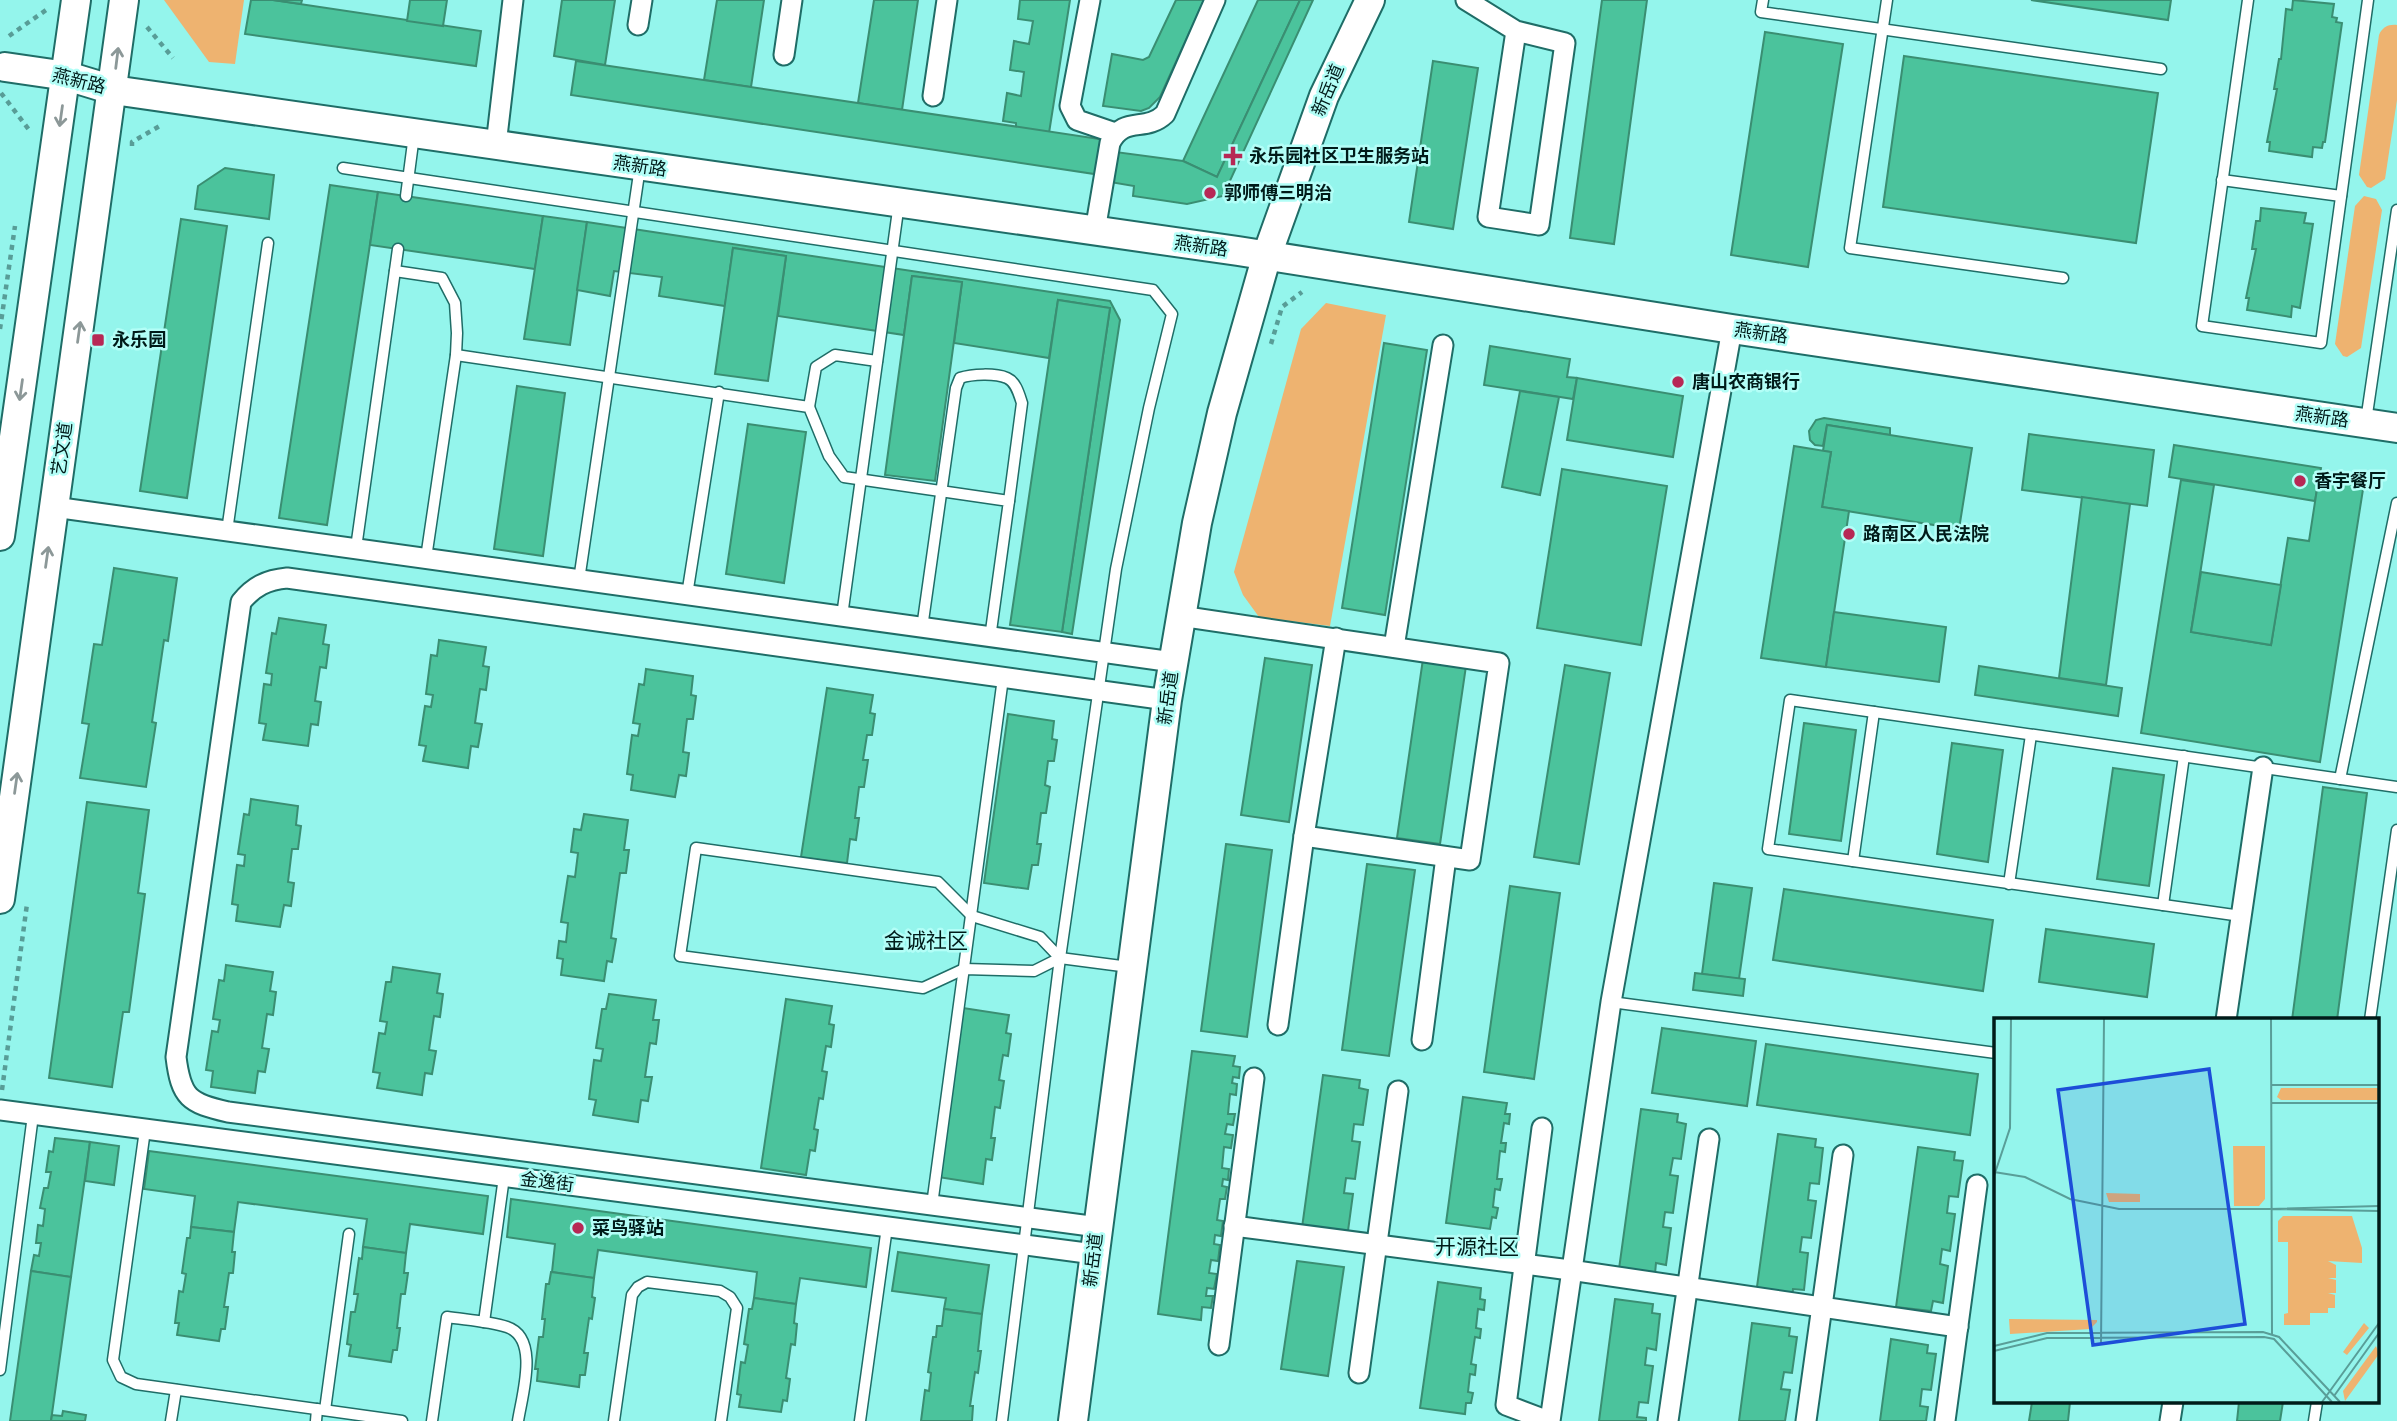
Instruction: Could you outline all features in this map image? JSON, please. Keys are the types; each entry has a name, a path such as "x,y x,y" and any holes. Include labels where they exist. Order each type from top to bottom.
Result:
{"street":[{"path":"0,536 76,0"},
{"path":"496,145 513,0"},
{"path":"638,25 642,0"},
{"path":"784,55 792,0"},
{"path":"933,96 947,0"},
{"path":"1090,0 1070,106 1077,120 1115,133"},
{"path":"1095,231 1110,143 1115,133 1124,126 1158,121 1165,114 1216,0"},
{"name":"新岳道","path":"1073,1421 1167,700 1197,523 1222,413 1267,256 1324,96 1370,0"},
{"path":"1466,0 1516,31 1565,43 1539,225 1488,217 1516,31"},
{"name":"艺文道","path":"0,899 113,90 133,10"},
{"name":"燕新路","path":"3,80 67,76 113,90 1267,256 1732,329 2397,428"},
{"path":"1542,1128 1506,1405 1549,1421 1611,1002 1732,329"},
{"path":"1394,647 1443,345"},
{"path":"54,507 1173,662"},
{"path":"1098,1227 228,1112 197,1104 179,1082 176,1058 241,602 251,590 270,580 287,578 1167,700"},
{"path":"1180,615 1499,663 1470,860 1304,836"},
{"path":"1278,1025 1304,836 1336,638"},
{"path":"2226,1018 2263,768"},
{"path":"1422,1040 1446,857"},
{"path":"1219,1346 1254,1078"},
{"path":"1359,1373 1398,1091"},
{"name":"金逸街","path":"0,1110 1094,1254"},
{"path":"1668,1421 1709,1139"},
{"path":"1806,1421 1843,1155"},
{"path":"1945,1421 1977,1185"},
{"path":"1234,1226 1570,1270 1958,1326"}],"lane":[{"path":"1763,0 1761,12 2161,69"},
{"path":"1887,0 1850,248 2063,278"},
{"path":"2248,0 2202,326 2321,343 2368,0"},
{"path":"406,196 414,133"},
{"path":"579,580 640,166"},
{"path":"343,168 1153,290 1172,314 1149,408 1119,556 1060,958 1002,1421"},
{"path":"2222,180 2341,196"},
{"path":"842,616 899,203"},
{"path":"2366,423 2397,210"},
{"path":"228,531 268,243"},
{"path":"356,548 398,249"},
{"path":"395,271 442,278 455,303 456,355 426,558"},
{"path":"456,355 809,407"},
{"path":"877,361 835,355 816,367 809,407 829,456 844,477 1009,501"},
{"path":"922,628 956,388 960,378 973,373 996,376 1007,378 1017,387 1022,403 990,638"},
{"path":"687,595 719,393"},
{"path":"2340,779 2397,503"},
{"path":"932,1205 1003,678"},
{"path":"2241,916 1768,849 1790,700 2397,787"},
{"path":"1853,862 1874,712"},
{"path":"2009,884 2031,735"},
{"path":"2163,905 2184,756"},
{"path":"2370,1018 2397,830"},
{"path":"1060,958 1040,937 972,916 938,882 696,848 680,956 923,988 964,969 1034,971 1060,958 1132,967"},
{"path":"1611,1002 1994,1053"},
{"path":"0,1370 33,1115"},
{"path":"145,1130 113,1360 121,1377 136,1384 402,1421"},
{"path":"484,1322 504,1177"},
{"path":"860,1421 887,1227"},
{"path":"316,1421 321,1410 349,1234"},
{"path":"614,1421 632,1295 638,1287 647,1282 719,1292 730,1297 737,1308 721,1421"},
{"path":"432,1421 447,1317 510,1328 523,1338 528,1352 518,1421"},
{"path":"171,1421 176,1390"}],"path":[{"path":"9,36 49,10 50,0"},
{"path":"133,10 173,58"},
{"path":"3,80 30,129 28,143"},
{"path":"0,329 16,224"},
{"path":"1282,307 1302,292"}],"shaded area":[{"path":"164,0 244,0 235,64 209,62"},
{"path":"2397,25 2397,100 2385,179 2371,188 2367,187 2359,175 2379,35 2386,27"},
{"path":"2364,196 2376,199 2382,210 2361,348 2347,357 2343,356 2335,344 2355,206"},
{"path":"1326,303 1386,315 1330,626 1259,617 1243,595 1234,572 1301,329"}],"building":[{"path":"251,0 273,0 481,31 476,66 245,34"},
{"path":"273,0 302,0 301,4"},
{"path":"410,0 447,0 443,26 407,21"},
{"path":"562,0 615,0 605,65 554,56"},
{"path":"717,0 764,0 751,87 704,80"},
{"path":"874,0 918,0 902,110 858,103"},
{"path":"1020,0 1070,0 1049,133 1016,128 1016,123 1003,121 1007,93 1021,96 1024,72 1010,70 1014,41 1029,44 1033,21 1018,19"},
{"path":"1176,0 1204,0 1160,97 1149,108 1141,111 1103,106 1112,54 1143,60 1149,57"},
{"path":"1258,0 1300,0 1217,177 1183,161"},
{"path":"1300,0 1313,0 1223,196 1187,204 1133,196 1134,186 1110,182 1116,152 1183,161 1217,177"},
{"path":"1602,0 1647,0 1614,244 1570,238"},
{"path":"2031,0 2171,0 2168,20"},
{"path":"2293,0 2334,4 2332,17 2337,18 2336,22 2342,23 2325,142 2322,148 2313,147 2312,157 2269,151 2270,142 2267,142 2277,89 2274,89 2281,59 2286,9 2292,10"},
{"path":"1765,32 1843,44 1808,267 1731,255"},
{"path":"1904,56 2158,93 2136,243 1883,207"},
{"path":"576,61 1106,140 1101,175 571,95"},
{"path":"1433,61 1478,68 1453,229 1409,222"},
{"path":"225,168 274,175 269,219 195,209 198,186"},
{"path":"330,185 378,192 327,525 279,518"},
{"path":"378,192 543,216 535,269 370,245"},
{"path":"2261,208 2306,213 2304,223 2313,224 2300,308 2292,306 2291,317 2247,310 2249,298 2246,298 2256,249 2252,249"},
{"path":"543,216 587,222 570,345 524,339"},
{"path":"181,219 227,226 187,498 140,491"},
{"path":"587,222 1110,301 1120,320 1072,634 1062,632 1110,308 1058,300 1049,358 954,343 962,282 912,276 904,335 778,316 786,256 733,248 725,306 659,296 662,277 614,271 610,296 577,290"},
{"path":"733,248 786,256 768,381 715,374"},
{"path":"912,276 962,282 935,481 885,475"},
{"path":"1058,300 1110,308 1062,632 1010,625"},
{"path":"1384,343 1427,350 1385,615 1342,608"},
{"path":"1490,346 1570,359 1567,377 1577,378 1573,399 1484,385"},
{"path":"1577,378 1683,396 1673,457 1567,440"},
{"path":"517,386 565,393 543,556 494,549"},
{"path":"1520,391 1559,397 1540,495 1502,487"},
{"path":"1824,418 1890,428 1890,435 1827,425 1823,446 1815,445 1810,440 1809,431 1816,420"},
{"path":"748,424 806,432 784,583 726,574"},
{"path":"1827,425 1972,448 1959,529 1822,507 1831,452 1823,451"},
{"path":"2029,434 2154,450 2147,506 2022,490"},
{"path":"2174,445 2321,468 2315,501 2169,477"},
{"path":"1794,446 1831,452 1822,507 1849,511 1826,667 1761,658"},
{"path":"1562,469 1667,486 1641,645 1537,628"},
{"path":"2319,476 2364,483 2320,762 2141,733 2181,480 2214,485 2191,632 2271,645 2288,538 2309,541"},
{"path":"2082,497 2130,504 2106,685 2059,678"},
{"path":"114,568 177,578 168,641 164,640 152,722 156,723 146,787 80,778 89,724 82,723 94,644 102,645"},
{"path":"2201,572 2281,585 2271,645 2191,632"},
{"path":"1834,612 1946,627 1939,682 1826,667"},
{"path":"279,618 326,625 323,644 329,645 326,668 320,667 315,701 321,702 318,725 311,724 308,746 263,740 266,724 259,723 264,684 271,685 272,674 266,673 272,633 276,634"},
{"path":"439,640 486,647 483,666 489,667 486,690 480,689 475,723 482,724 478,747 471,746 468,768 423,761 426,746 419,745 425,706 431,707 433,695 426,694 431,655 437,656"},
{"path":"1265,658 1312,665 1289,822 1241,815"},
{"path":"1423,659 1466,666 1440,844 1397,838"},
{"path":"1565,665 1610,673 1579,864 1534,857"},
{"path":"1979,666 2122,688 2118,716 1975,695"},
{"path":"646,669 693,676 691,695 696,696 693,719 687,719 683,752 689,753 686,776 679,775 675,797 631,790 633,775 627,774 632,735 638,736 640,724 633,723 639,684 644,685"},
{"path":"827,688 873,695 870,713 875,714 872,735 867,735 863,760 868,760 864,787 859,787 855,818 859,818 856,840 850,839 847,863 801,857"},
{"path":"1008,714 1054,721 1052,739 1057,740 1054,761 1048,761 1045,785 1050,787 1046,813 1041,813 1037,844 1041,844 1038,865 1032,865 1028,889 984,883"},
{"path":"1804,723 1856,730 1841,841 1789,834"},
{"path":"1952,743 2003,750 1988,862 1937,854"},
{"path":"2113,768 2164,775 2149,886 2097,879"},
{"path":"2323,787 2367,793 2337,1018 2292,1018"},
{"path":"251,799 298,806 296,825 301,826 298,849 292,849 288,882 294,883 291,906 284,905 280,927 236,921 238,905 232,904 237,865 244,866 245,855 238,854 244,814 249,815"},
{"path":"87,802 149,810 138,893 145,894 129,1012 123,1012 112,1087 49,1078"},
{"path":"584,814 628,820 624,850 629,850 626,873 620,873 611,938 616,939 612,962 607,961 604,981 561,975 563,959 557,958 559,941 566,942 568,923 561,922 568,876 575,877 578,853 571,852 574,829 581,830"},
{"path":"1226,844 1272,850 1247,1037 1201,1031"},
{"path":"1367,864 1415,870 1389,1056 1342,1050"},
{"path":"1714,883 1752,888 1739,979 1702,974"},
{"path":"1510,886 1560,893 1534,1079 1484,1072"},
{"path":"1784,889 1993,920 1983,991 1773,960"},
{"path":"2046,929 2154,944 2147,997 2039,982"},
{"path":"226,965 273,972 270,991 276,992 273,1015 267,1014 262,1048 269,1049 265,1072 258,1071 255,1093 211,1087 213,1071 206,1070 212,1031 218,1032 220,1020 213,1019 219,980 224,981"},
{"path":"393,967 440,974 437,993 443,994 440,1017 434,1016 429,1050 436,1051 432,1074 425,1073 422,1095 377,1088 380,1073 373,1072 379,1033 385,1034 387,1022 380,1021 386,982 391,982"},
{"path":"1695,973 1745,979 1743,996 1693,990"},
{"path":"609,994 656,1000 653,1020 659,1020 656,1044 650,1043 645,1077 652,1077 648,1101 641,1100 638,1122 593,1115 596,1100 589,1099 594,1060 601,1061 603,1049 596,1048 602,1009 606,1009"},
{"path":"786,999 832,1006 829,1024 834,1025 831,1047 826,1046 822,1071 827,1072 823,1099 819,1098 814,1129 818,1130 815,1151 810,1150 806,1175 761,1168"},
{"path":"963,1008 1009,1015 1006,1033 1011,1034 1008,1056 1003,1055 999,1080 1004,1081 1000,1108 995,1107 991,1138 995,1138 992,1160 986,1159 983,1184 938,1177"},
{"path":"1662,1028 1756,1041 1747,1106 1652,1093"},
{"path":"1766,1044 1978,1074 1970,1135 1757,1105"},
{"path":"1192,1051 1235,1056 1233,1066 1240,1067 1239,1078 1233,1077 1232,1083 1237,1084 1236,1095 1230,1094 1228,1114 1235,1114 1233,1125 1227,1124 1225,1134 1233,1135 1231,1148 1224,1147 1222,1168 1229,1169 1228,1180 1223,1179 1222,1186 1227,1187 1225,1199 1220,1199 1217,1220 1223,1221 1221,1236 1215,1235 1214,1244 1220,1245 1218,1261 1211,1260 1209,1273 1217,1274 1214,1289 1207,1288 1206,1296 1213,1296 1211,1308 1202,1307 1201,1320 1158,1314"},
{"path":"1323,1075 1360,1080 1359,1088 1368,1090 1363,1125 1354,1124 1352,1141 1360,1142 1355,1179 1346,1178 1344,1193 1353,1194 1348,1231 1338,1230 1337,1240 1301,1235"},
{"path":"1463,1097 1507,1103 1505,1114 1510,1114 1509,1124 1504,1123 1501,1143 1506,1143 1505,1152 1500,1151 1497,1179 1502,1179 1500,1190 1495,1189 1493,1207 1498,1208 1496,1218 1492,1217 1490,1229 1446,1223"},
{"path":"1641,1109 1678,1114 1677,1122 1686,1124 1681,1159 1673,1158 1670,1175 1678,1176 1673,1213 1665,1212 1663,1227 1671,1228 1666,1265 1656,1263 1655,1274 1619,1269"},
{"path":"1778,1134 1816,1139 1815,1147 1823,1148 1819,1184 1810,1183 1808,1200 1816,1201 1811,1238 1802,1237 1800,1252 1808,1253 1804,1290 1793,1289 1792,1299 1756,1294"},
{"path":"55,1138 90,1142 71,1277 31,1271 34,1255 39,1256 41,1243 36,1243 38,1225 43,1226 45,1209 40,1208 44,1188 48,1188 51,1172 46,1172 49,1151 53,1152"},
{"path":"90,1142 119,1146 114,1185 85,1181"},
{"path":"1918,1147 1955,1152 1954,1160 1963,1161 1958,1197 1949,1196 1947,1213 1955,1214 1950,1251 1942,1249 1940,1264 1948,1266 1943,1303 1933,1301 1931,1311 1896,1307"},
{"path":"149,1151 488,1196 483,1234 410,1224 406,1253 363,1247 367,1219 238,1202 234,1232 191,1227 195,1196 144,1189"},
{"path":"511,1199 871,1248 866,1287 800,1278 796,1304 754,1298 757,1272 598,1250 594,1278 552,1272 555,1244 507,1237"},
{"path":"191,1227 234,1232 233,1273 229,1273 224,1307 228,1307 225,1329 221,1329 219,1341 177,1335 179,1323 175,1323 179,1291 183,1292 186,1274 182,1273"},
{"path":"363,1247 406,1253 404,1273 408,1273 405,1294 401,1294 397,1350 393,1350 391,1362 349,1356 351,1345 347,1344 351,1312 355,1312 358,1294 354,1294"},
{"path":"898,1252 989,1265 982,1314 944,1309 946,1298 892,1291"},
{"path":"1297,1261 1344,1267 1328,1376 1281,1369"},
{"path":"31,1271 71,1277 51,1421 10,1421"},
{"path":"551,1272 594,1278 592,1297 595,1298 584,1353 588,1353 585,1375 580,1375 579,1387 537,1381 538,1369 535,1369 539,1337 543,1337 546,1284 549,1284"},
{"path":"1438,1282 1481,1288 1480,1299 1485,1300 1484,1310 1478,1309 1476,1328 1481,1329 1480,1338 1475,1337 1471,1364 1476,1365 1475,1375 1470,1374 1468,1392 1473,1393 1471,1403 1466,1403 1465,1414 1420,1408"},
{"path":"754,1298 796,1304 795,1345 791,1344 786,1378 790,1379 787,1401 783,1400 781,1412 739,1407 741,1395 737,1394 741,1362 745,1363 748,1345 744,1344 749,1309 752,1309"},
{"path":"1615,1299 1653,1304 1652,1313 1660,1314 1656,1350 1647,1348 1645,1365 1653,1366 1648,1403 1639,1402 1637,1417 1646,1418 1646,1421 1599,1421"},
{"path":"944,1309 982,1314 978,1351 981,1351 970,1406 973,1406 972,1421 921,1421 925,1390 929,1391 931,1373 928,1372 933,1337 936,1337 937,1326 942,1326"},
{"path":"1752,1323 1790,1328 1789,1336 1797,1337 1792,1373 1784,1372 1781,1389 1790,1390 1785,1421 1739,1421"},
{"path":"1891,1339 1928,1345 1927,1353 1936,1354 1931,1390 1922,1389 1920,1406 1928,1407 1926,1421 1880,1421"},
{"path":"2032,1404 2070,1404 2068,1421 2029,1421"},
{"path":"2239,1404 2283,1404 2280,1421 2237,1421"},
{"path":"63,1411 86,1415 85,1421 51,1421 52,1415 62,1416"}],"place":[{"name":"永乐园社区卫生服务站","path":"1233,156"},
{"name":"郭师傅三明治","path":"1210,193"},
{"name":"永乐园","path":"98,340"},
{"name":"唐山农商银行","path":"1678,382"},
{"name":"香宇餐厅","path":"2300,481"},
{"name":"路南区人民法院","path":"1849,534"},
{"name":"菜鸟驿站","path":"578,1228"}],"district":[{"name":"金诚社区","path":"926,941"},
{"name":"开源社区","path":"1477,1247"}]}
